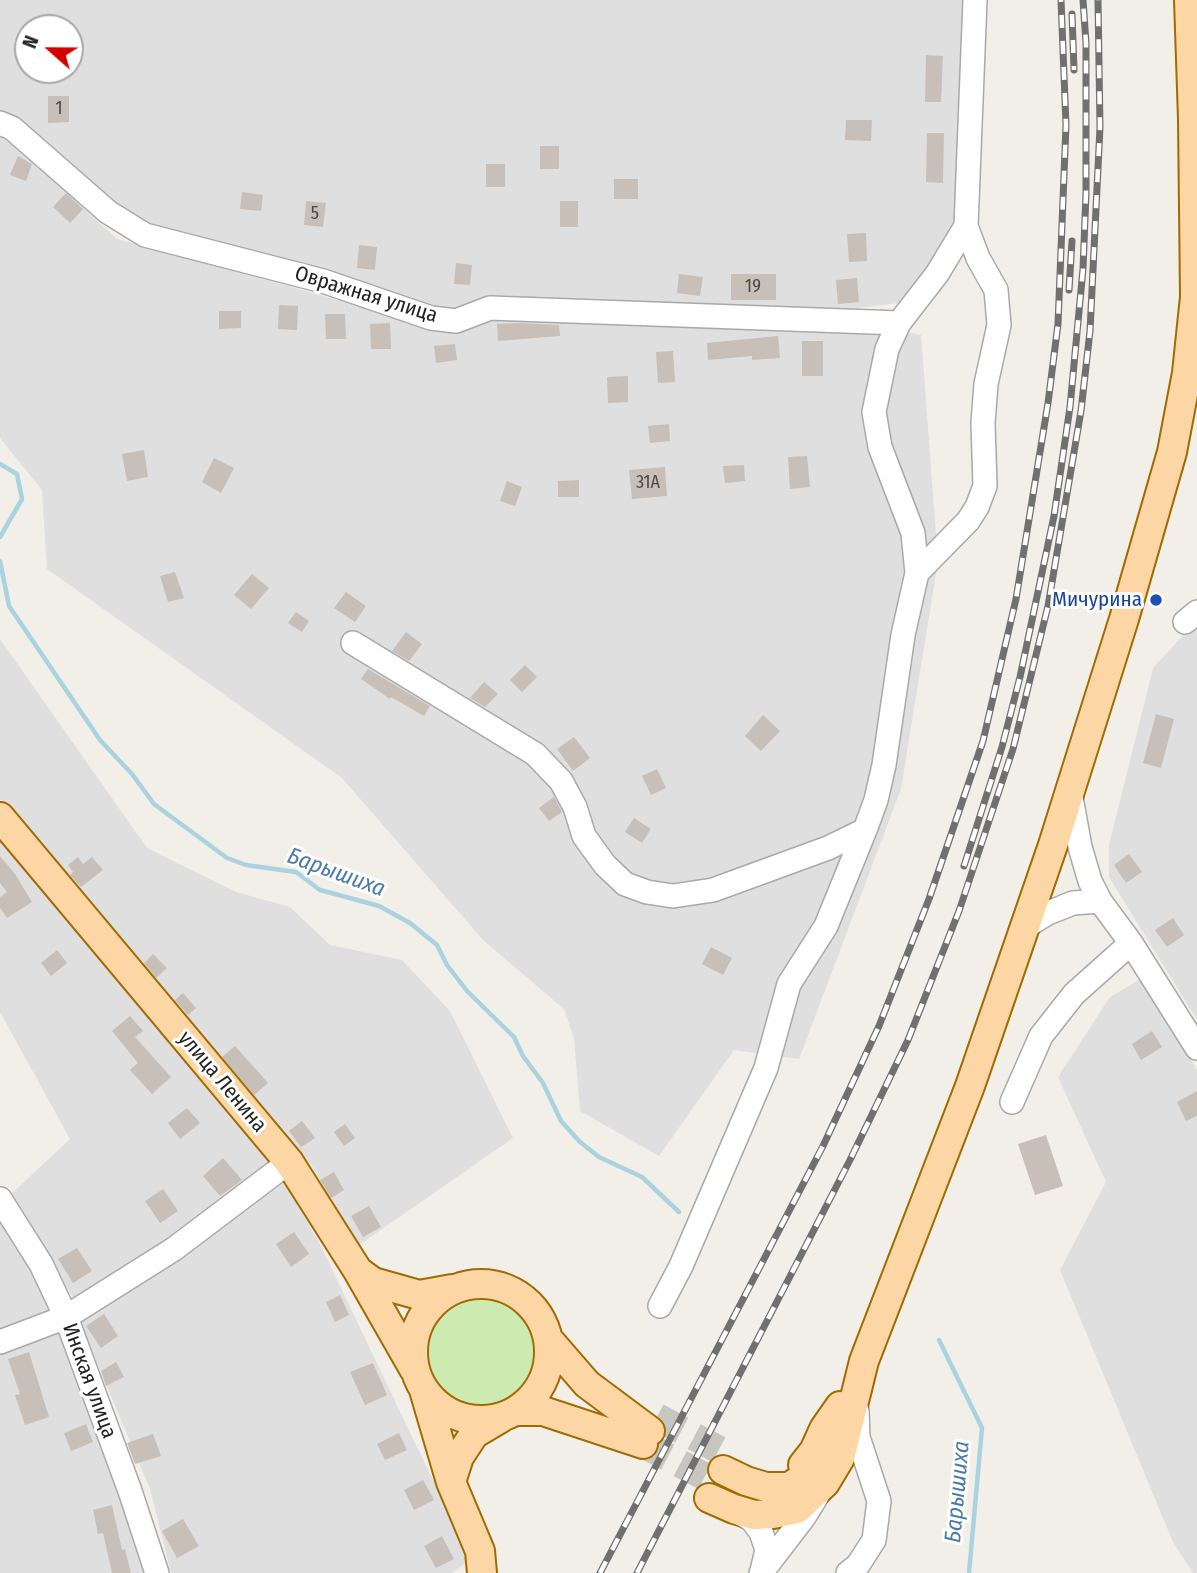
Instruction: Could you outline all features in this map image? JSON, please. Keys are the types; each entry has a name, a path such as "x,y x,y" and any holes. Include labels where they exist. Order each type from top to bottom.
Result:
{"main road":[{"path":"723,1483 737,1495 758,1501 788,1497 811,1483 832,1454 852,1392 970,1086 1070,792 1172,452 1187,373 1195,296 1194,119 1189,0"},
{"name":"улица Ленина","path":"0,817 289,1162 358,1271 419,1379 451,1482 480,1551 482,1573"},
{"path":"358,1271 373,1282 419,1295 475,1283 499,1285 519,1294 535,1309 545,1327 548,1339 547,1370 538,1390 511,1413 474,1434 459,1457 451,1482"},
{"path":"452,1289 433,1303 419,1322 412,1345 419,1379 441,1408 462,1418 484,1420 511,1413 543,1411 647,1438 587,1384 548,1339"},
{"path":"723,1483 754,1514 773,1514 797,1509 825,1483 840,1458 852,1392"}],"street":[{"path":"917,573 968,521 985,486 983,422 986,384 999,325 996,289 978,258 966,226 975,0"},
{"name":"Овражная улица","path":"0,123 12,128 108,212 145,235 323,281 431,318 456,321 491,308 899,323"},
{"path":"660,1306 681,1266 766,1068 789,984 827,926 876,800 884,765 903,635 917,573 913,533 880,447 874,412 887,349 899,323 937,274 966,226"},
{"path":"353,643 535,754 561,781 575,807 584,836 605,865 625,884 647,892 673,896 713,890 828,848 865,830"},
{"path":"1070,792 1080,847 1090,881 1100,901 1131,943 1197,1048"},
{"path":"1025,927 1048,913 1073,903 1100,901"},
{"path":"1012,1102 1041,1036 1073,995 1131,943"},
{"path":"0,1342 66,1317 174,1249 289,1162"},
{"name":"Инская улица","path":"0,1199 41,1264 66,1317 130,1491 156,1573"},
{"path":"848,1573 858,1565 874,1540 879,1502 858,1437 852,1392"},
{"path":"723,1483 761,1532 767,1550 761,1572"},
{"path":"761,1572 804,1517 825,1483"}],"shaded area":[{"path":"0,0 969,0 958,226 900,303 815,313 442,317 130,221 0,117"},
{"path":"0,134 117,239 447,330 488,317 866,325 921,335 938,561 901,789 799,1059 734,1050 659,1156 580,1111 574,1038 564,1009 484,941 342,778 47,569 42,490 0,438"},
{"path":"1197,623 1197,1020 1109,877 1109,845 1153,668"},
{"path":"0,639 147,848 236,892 290,907 330,945 402,960 450,1011 513,1138 359,1245 312,1166 0,799"},
{"path":"0,836 272,1165 167,1239 74,1299 8,1197 70,1139 0,1012"},
{"path":"1144,977 1197,1070 1197,1573 1193,1573 1173,1542 1060,1270 1106,1182 1058,1077 1110,997"},
{"path":"283,1180 321,1246 472,1558 452,1573 171,1573 150,1489 79,1320"},
{"path":"0,1214 34,1267 64,1329 146,1573 0,1573"}],"green space":[{"path":"481,1300 501,1303 518,1315 530,1332 533,1352 530,1372 518,1389 501,1401 481,1404 461,1401 444,1389 432,1372 429,1352 432,1332 444,1315 461,1303"}],"building":[{"path":"926,55 943,56 941,102 925,102"},
{"path":"48,96 69,96 69,122 48,123"},
{"path":"846,120 872,120 871,141 845,140"},
{"path":"927,133 944,133 943,183 926,182"},
{"path":"540,146 559,146 559,169 540,169"},
{"path":"18,156 32,164 26,181 10,175"},
{"path":"486,164 505,164 505,187 486,187"},
{"path":"614,179 638,179 638,199 614,199"},
{"path":"242,192 263,195 261,211 240,209"},
{"path":"66,193 83,209 70,223 53,207"},
{"path":"306,201 326,203 323,227 304,225"},
{"path":"560,201 578,201 578,227 560,227"},
{"path":"866,233 867,261 849,262 847,234"},
{"path":"359,245 377,247 375,270 357,268"},
{"path":"456,263 472,265 470,285 454,284"},
{"path":"679,274 703,277 700,296 677,293"},
{"path":"731,274 776,274 776,300 731,300"},
{"path":"857,278 859,302 838,304 836,280"},
{"path":"279,305 298,306 297,330 278,329"},
{"path":"219,311 241,311 241,328 219,329"},
{"path":"325,314 345,314 346,339 326,339"},
{"path":"390,323 391,349 371,349 370,324"},
{"path":"497,324 559,325 560,336 498,341"},
{"path":"778,336 780,358 752,360 752,356 708,360 707,343"},
{"path":"802,341 823,341 823,376 802,376"},
{"path":"455,344 457,360 436,363 434,346"},
{"path":"673,351 675,382 658,383 656,352"},
{"path":"628,376 628,402 608,403 607,377"},
{"path":"669,424 670,441 650,443 648,426"},
{"path":"144,450 148,477 127,481 122,454"},
{"path":"807,456 810,487 790,489 788,457"},
{"path":"214,458 234,468 221,493 202,482"},
{"path":"744,465 745,481 725,483 723,466"},
{"path":"665,467 667,496 632,499 629,470"},
{"path":"579,480 579,497 558,497 558,481"},
{"path":"507,481 522,487 515,506 500,501"},
{"path":"175,572 184,598 168,602 160,576"},
{"path":"252,574 269,588 251,609 234,595"},
{"path":"346,592 366,606 355,622 334,608"},
{"path":"296,612 309,621 302,632 288,623"},
{"path":"406,632 422,644 409,661 392,651"},
{"path":"525,665 537,677 522,692 510,680"},
{"path":"368,669 430,706 424,716 391,697 390,699 361,679"},
{"path":"484,682 498,694 485,707 470,698"},
{"path":"1156,714 1174,719 1161,768 1143,763"},
{"path":"763,715 780,731 761,751 745,736"},
{"path":"574,737 590,758 573,771 557,749"},
{"path":"657,769 666,788 651,795 642,776"},
{"path":"554,797 562,812 549,821 539,808"},
{"path":"634,818 651,829 642,843 625,832"},
{"path":"1129,854 1142,872 1126,883 1114,865"},
{"path":"0,856 32,902 7,918 0,908 0,897 7,892 0,883"},
{"path":"78,857 83,864 92,857 103,870 81,887 70,875 73,872 68,865"},
{"path":"1173,918 1184,935 1167,947 1155,930"},
{"path":"711,947 732,958 723,975 702,964"},
{"path":"57,950 67,963 51,976 41,963"},
{"path":"153,954 167,968 156,978 144,963"},
{"path":"183,993 196,1008 188,1015 175,1000"},
{"path":"130,1016 143,1031 135,1037 171,1077 152,1094 130,1070 138,1063 112,1031"},
{"path":"1152,1031 1162,1047 1141,1060 1132,1044"},
{"path":"235,1046 268,1083 254,1095 222,1057"},
{"path":"1197,1091 1197,1116 1186,1121 1177,1102"},
{"path":"187,1108 200,1123 180,1139 168,1123"},
{"path":"302,1121 315,1138 301,1147 289,1131"},
{"path":"345,1124 355,1138 344,1146 334,1132"},
{"path":"1046,1135 1063,1186 1035,1195 1018,1144"},
{"path":"223,1158 242,1180 220,1196 203,1176"},
{"path":"334,1172 344,1190 331,1198 320,1180"},
{"path":"163,1189 178,1211 160,1223 145,1201"},
{"path":"369,1206 381,1227 363,1237 351,1216"},
{"path":"294,1232 309,1254 291,1267 276,1244"},
{"path":"77,1248 92,1271 73,1283 58,1259"},
{"path":"340,1295 349,1315 335,1322 326,1302"},
{"path":"104,1314 118,1336 101,1348 86,1326"},
{"path":"29,1352 49,1417 25,1425 15,1395 20,1394 8,1359"},
{"path":"116,1362 124,1377 106,1386 101,1371"},
{"path":"373,1363 387,1395 365,1405 350,1372"},
{"path":"86,1424 93,1442 71,1451 64,1433"},
{"path":"399,1433 407,1450 385,1460 377,1444"},
{"path":"153,1434 161,1456 135,1464 127,1443"},
{"path":"423,1480 434,1500 414,1510 404,1490"},
{"path":"112,1505 122,1550 125,1549 131,1573 112,1573 103,1533 98,1534 93,1510"},
{"path":"183,1519 199,1546 177,1558 162,1531"},
{"path":"442,1536 454,1559 436,1568 424,1546"}],"waterway":[{"name":"Барышиха","path":"0,464 17,474 22,499 0,537"},
{"name":"Барышиха","path":"0,561 9,606 100,740 132,774 154,804 227,858 246,865 296,872 320,890 379,906 410,923 437,945 447,965 467,991 514,1037 523,1056 543,1083 561,1121 580,1142 599,1157 642,1177 679,1212"},
{"name":"Барышиха","path":"939,1340 982,1428 969,1573"}],"tunnel":[{"path":"657,1417 731,1456"},
{"path":"643,1444 717,1483"}],"railway":[{"path":"600,1573 823,1146 879,1026 929,899 983,741 1016,599 1058,324 1066,125 1061,0"},
{"path":"964,866 1002,747 1020,677 1054,516 1070,407 1083,269 1086,193 1086,43 1083,0"},
{"path":"637,1573 850,1160 908,1040 959,911 1013,749 1048,606 1081,411 1090,331 1100,127 1098,0"},
{"path":"1072,14 1074,70"},
{"path":"1069,290 1072,241"}],"place":[{"name":"Мичурина","path":"1156,600"}]}
